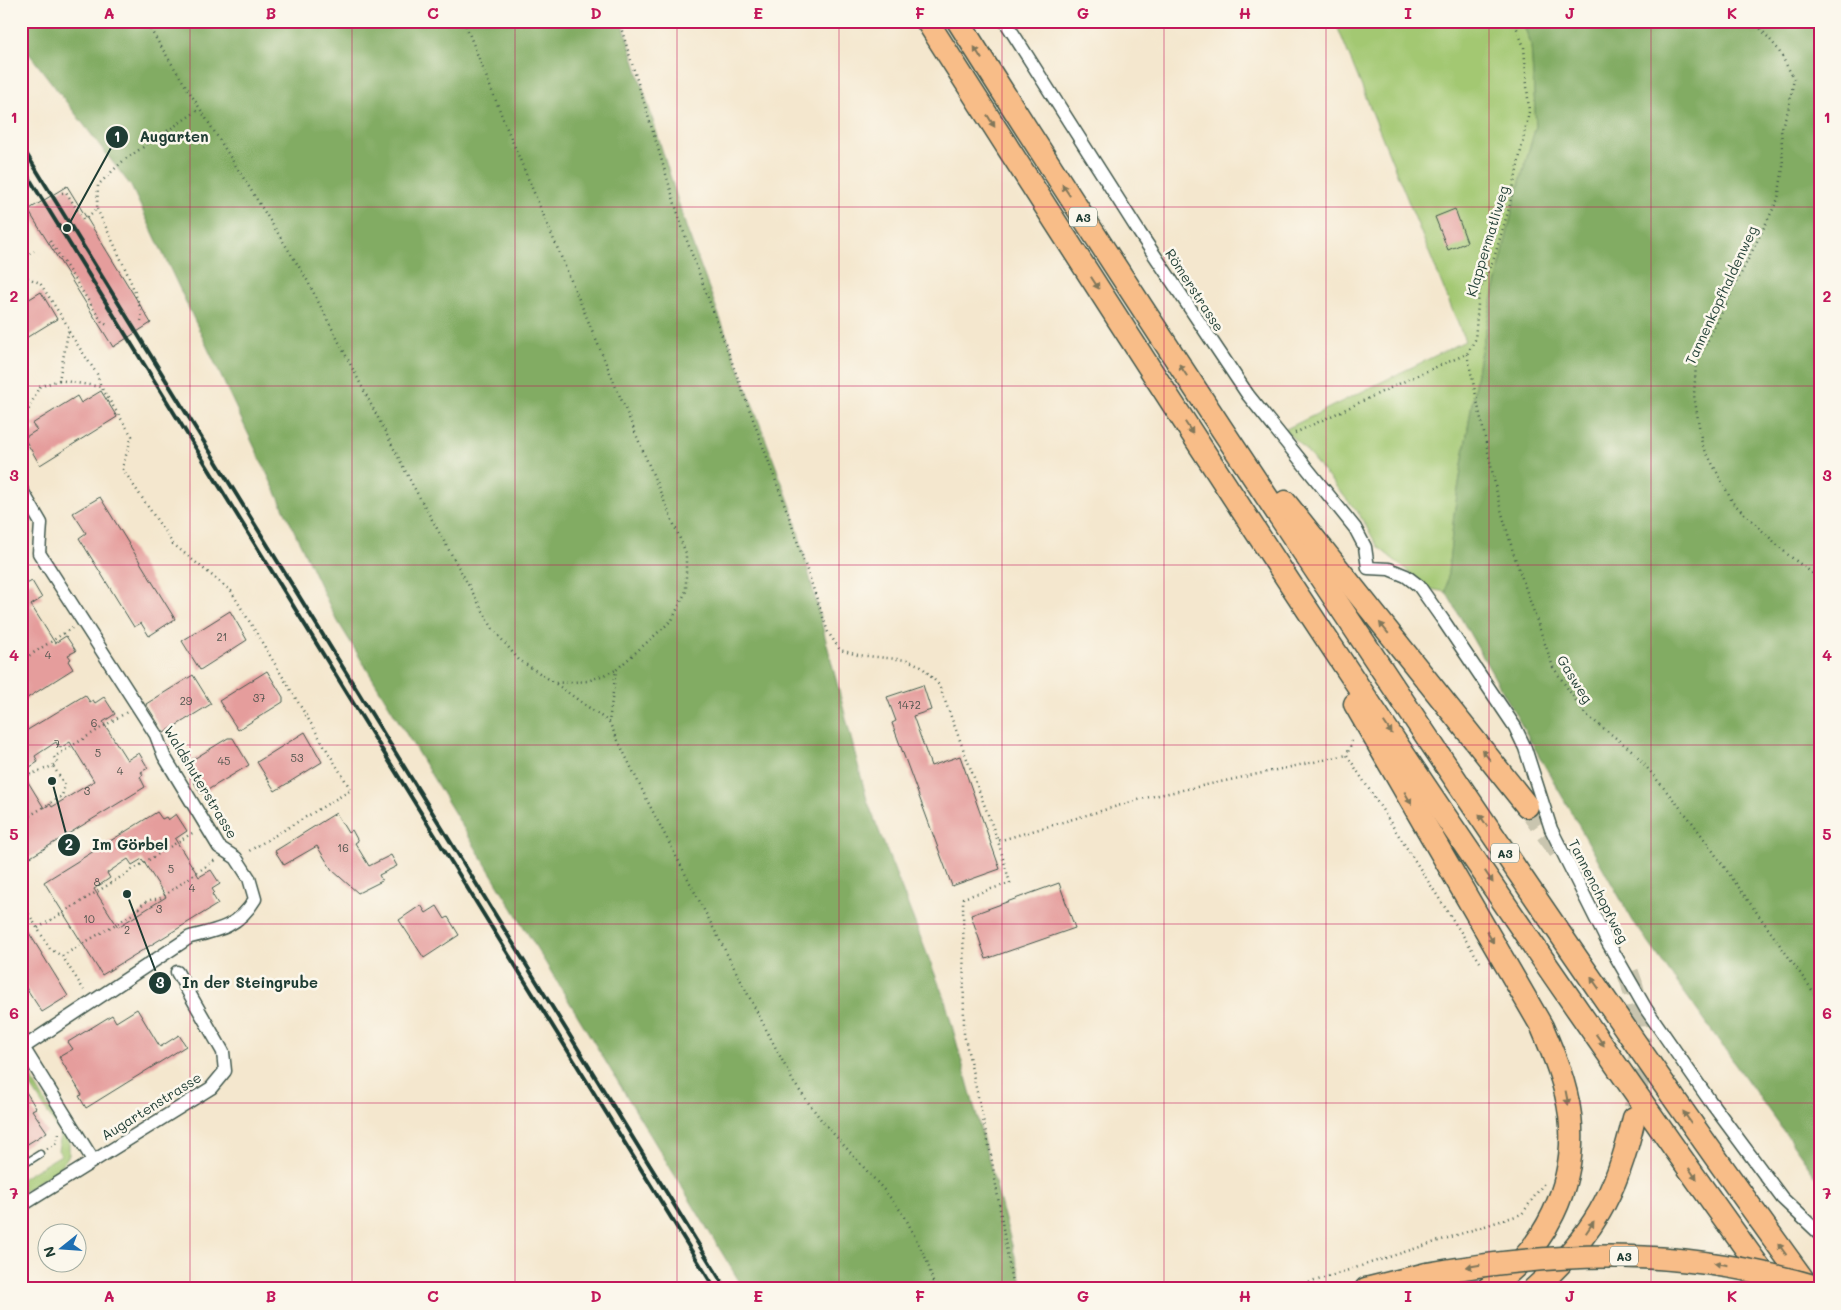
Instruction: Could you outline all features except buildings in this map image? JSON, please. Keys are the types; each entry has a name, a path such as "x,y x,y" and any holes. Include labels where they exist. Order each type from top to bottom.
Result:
{"highway":[{"name":"A3","path":"927,21 1068,243 1264,542 1534,944 1776,1289"},
{"name":"A3","path":"958,21 1210,411 1547,914 1675,1100 1810,1289"},
{"name":"A3","path":"1210,411 1308,530 1527,806"},
{"name":"A3","path":"1264,542 1542,1027 1560,1073 1570,1114 1571,1134 1569,1165 1560,1199 1532,1248 1518,1264 1487,1289"},
{"path":"1534,1289 1576,1249 1600,1212 1617,1177 1634,1118"},
{"name":"A3","path":"1366,1289 1427,1274 1519,1260 1592,1255 1632,1256 1724,1264 1820,1288"}],"street":[{"name":"Römerstrasse","path":"1004,21 1217,350 1282,439 1354,528 1365,547 1368,568"},
{"name":"Waldshuterstrasse","path":"21,489 41,523 39,552 137,706 219,847 232,855 249,878 255,899 246,914 223,929 190,936 92,1002 22,1046"},
{"name":"Tannenchopfweg","path":"1368,568 1389,570 1406,576 1419,586 1443,620 1515,727 1525,748 1551,828 1607,941 1646,1009 1710,1102 1782,1198 1820,1234"},
{"name":"Augartenstrasse","path":"21,1206 211,1088 225,1072 223,1052 177,972"},
{"path":"22,1046 94,1160"}],"lane":[{"path":"21,1166 40,1154"}],"path":[{"path":"145,21 306,278 411,482 493,629 519,660 609,722 651,808 794,1082 822,1122 885,1190 904,1215 927,1261 935,1289"},
{"path":"464,21 508,131 686,553 686,591 672,620 616,670 588,681 555,683"},
{"path":"619,21 683,230 788,514 828,632 840,650 858,655 906,660 921,666 939,685 998,841 1010,884 963,898 964,1034 991,1155 1013,1289"},
{"name":"Klappermatliweg","path":"1466,354 1475,340 1479,292 1494,258 1509,208 1529,112 1524,47 1514,21"},
{"name":"Tannenkopfhaldenweg","path":"1754,21 1778,49 1794,79 1788,111 1781,128 1782,184 1778,199 1696,364 1694,395 1702,444 1733,503 1787,554 1820,578"},
{"path":"141,321 143,315 135,292 97,209 98,185 124,160 200,109"},
{"path":"62,193 66,192 83,220"},
{"path":"87,217 97,209"},
{"path":"50,240 102,322 109,326"},
{"path":"21,259 34,251"},
{"path":"21,270 28,278 40,283 69,328 59,380"},
{"path":"62,956 136,912 141,905 152,898 159,898 232,855 351,790 231,591 173,544 122,468 132,436 101,386 97,374 68,332"},
{"path":"1282,439 1422,372 1466,354"},
{"name":"Gasweg","path":"1466,354 1500,503 1514,555 1553,667 1585,714 1634,752 1692,822 1820,1001"},
{"path":"21,418 27,413 39,387 59,380 101,386"},
{"path":"21,661 83,621"},
{"path":"609,722 616,670"},
{"path":"21,779 35,771 46,770 53,766 57,763 54,757 137,706"},
{"path":"1347,755 1352,741"},
{"path":"998,841 1145,798 1347,755"},
{"path":"1347,755 1481,962"},
{"path":"21,821 62,796 64,784 53,766"},
{"path":"38,928 205,824"},
{"path":"21,902 50,949 62,956 92,1002"},
{"path":"40,1154 57,1143 59,1134 54,1126"},
{"path":"1290,1289 1522,1214 1546,1178"}],"green space":[{"path":"21,21 622,21 687,230 793,512 867,800 945,1000 1024,1289 744,1289 334,615 131,186 21,43"},
{"path":"1335,21 1522,21 1531,44 1536,126 1515,199 1479,360 1454,514 1446,592 1430,589 1378,547 1359,514 1302,446 1284,430 1465,341"},
{"path":"1522,21 1820,21 1820,1182 1633,921 1446,592 1454,514 1479,360 1515,199 1536,126 1531,44"},
{"path":"31,1078 69,1142 69,1155 60,1168 21,1193 21,1179 61,1155 58,1150 61,1134 27,1080"}],"tunnel":[{"path":"1527,806 1563,856"},
{"path":"1628,973 1637,1006 1640,1040 1635,1107"}],"railway":[{"path":"21,145 726,1289"},
{"path":"21,165 715,1289"}],"place":[{"name":"Augarten","path":"67,228"},
{"name":"Im Görbel","path":"52,781"},
{"name":"In der Steingrube","path":"127,894"}]}
